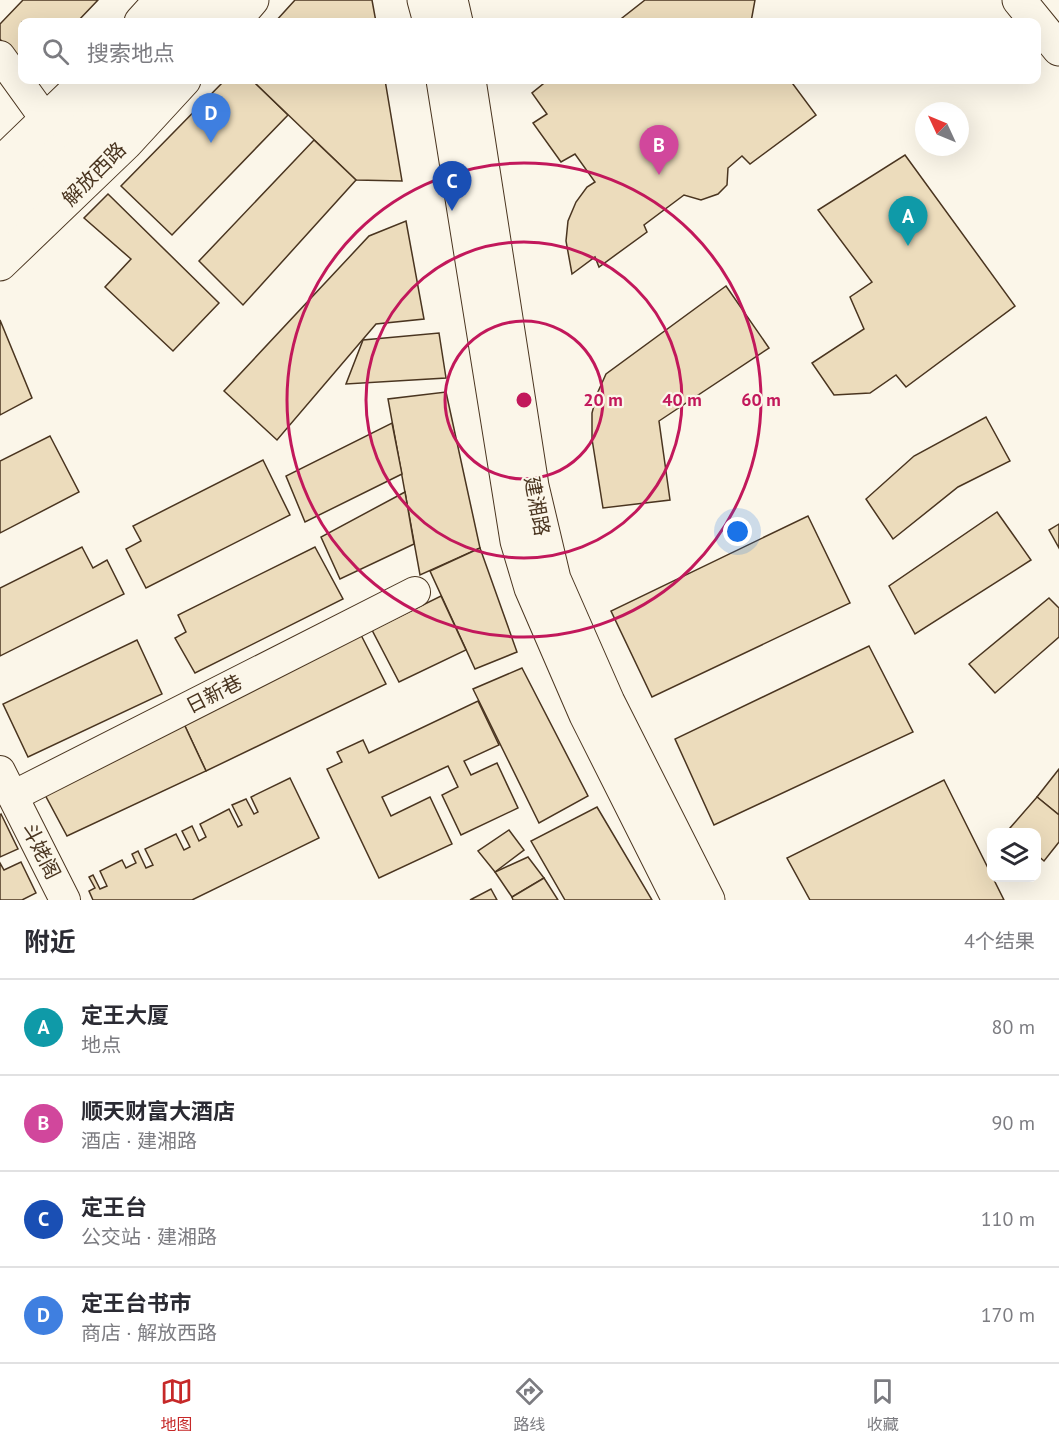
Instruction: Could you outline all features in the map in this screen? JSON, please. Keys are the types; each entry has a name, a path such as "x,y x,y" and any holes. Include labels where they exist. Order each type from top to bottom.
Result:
{"main road":[{"path":"145,18 161,0"},
{"path":"236,18 252,0"},
{"path":"424,0 429,18"},
{"path":"451,0 455,18"},
{"path":"1019,0 1033,18"},
{"path":"1041,28 1059,50"},
{"path":"0,164 83,84"},
{"name":"解放西路","path":"0,264 126,143 179,84"},
{"name":"建湘路","path":"444,84 517,541 531,588 586,715 679,900"},
{"name":"建湘路","path":"470,84 532,486 554,579 608,702 708,900"}],"street":[{"path":"175,18 191,0"},
{"path":"205,18 221,0"},
{"path":"0,56 18,81"},
{"path":"20,84 46,120"},
{"path":"0,197 115,84"},
{"name":"解放西路","path":"0,229 107,127 147,84"},
{"name":"日新巷","path":"7,783 415,592"},
{"name":"斗姥阁","path":"7,783 65,900"}],"building":[{"path":"23,0 98,0 81,18 18,18 18,62 0,39 0,24"},
{"path":"295,0 372,0 375,18 279,18"},
{"path":"645,0 755,0 752,18 622,18"},
{"path":"221,84 256,84 288,115 172,235 121,186"},
{"path":"256,84 386,84 402,181 356,180"},
{"path":"543,84 793,84 816,115 750,164 742,156 728,168 727,185 718,194 701,200 684,195 644,225 647,232 599,267 595,257 572,274 566,241 568,221 576,202 587,187 595,182 575,154 561,162 533,123 547,114 532,93"},
{"path":"314,140 356,180 243,305 199,261"},
{"path":"905,155 1015,306 906,387 896,375 870,393 834,395 812,363 864,329 850,297 872,282 818,210"},
{"path":"108,194 219,303 173,351 105,287 131,259 84,218"},
{"path":"406,221 424,319 376,324 277,440 224,391 369,236"},
{"path":"726,286 769,348 659,421 670,500 603,508 592,439 592,413 606,374"},
{"path":"0,320 32,398 0,415"},
{"path":"439,333 446,378 346,384 363,340"},
{"path":"446,392 480,548 420,575 388,399"},
{"path":"986,417 1010,461 958,487 893,539 866,499 914,456"},
{"path":"392,423 402,474 305,522 286,476"},
{"path":"50,436 79,492 0,533 0,461"},
{"path":"263,460 290,515 146,588 126,549 141,541 133,526"},
{"path":"405,492 414,544 340,579 321,537"},
{"path":"997,512 1031,560 915,634 889,586"},
{"path":"808,516 850,603 652,697 611,611"},
{"path":"1059,524 1059,548 1049,530"},
{"path":"82,547 93,568 107,560 124,594 0,656 0,588"},
{"path":"315,547 343,599 195,673 175,638 186,632 178,615"},
{"path":"480,548 517,652 475,669 430,571"},
{"path":"441,596 466,650 399,682 372,630"},
{"path":"1049,598 1059,608 1059,637 995,693 969,664"},
{"path":"361,635 386,684 206,771 184,724"},
{"path":"137,640 162,694 28,757 3,704"},
{"path":"869,646 913,732 714,825 675,739"},
{"path":"522,668 588,796 539,823 473,689"},
{"path":"478,701 499,745 464,761 471,775 497,763 518,808 461,835 442,795 458,787 448,766 382,797 391,816 430,797 452,844 379,878 327,769 342,762 337,752 363,740 369,753"},
{"path":"184,724 206,771 67,836 43,791"},
{"path":"1059,769 1059,815 1037,797"},
{"path":"290,778 319,838 192,900 93,900 89,891 95,888 89,877 93,875 100,889 107,886 100,871 122,860 126,868 136,863 132,854 138,851 146,868 153,865 145,849 176,834 184,850 190,847 182,831 192,826 199,841 206,837 200,824 229,809 238,827 242,825 232,805 246,799 254,814 258,812 251,797"},
{"path":"944,780 987,866 987,882 995,882 1004,900 810,900 787,858"},
{"path":"1037,797 1059,815 1059,842 1044,861 1041,858 1041,828 1010,828"},
{"path":"597,807 652,900 565,900 531,841"},
{"path":"0,815 18,849 0,857"},
{"path":"509,830 524,850 495,872 478,851"},
{"path":"528,857 544,878 512,897 495,872"},
{"path":"21,862 36,893 22,900 0,900 0,863 4,870"},
{"path":"544,878 558,900 513,900 512,897"},
{"path":"491,889 497,900 470,900"}],"place":[{"name":"定王台书市","path":"211,143"},
{"name":"顺天财富大酒店","path":"659,175"},
{"name":"定王台","path":"452,211"},
{"name":"定王大厦","path":"908,246"}]}
